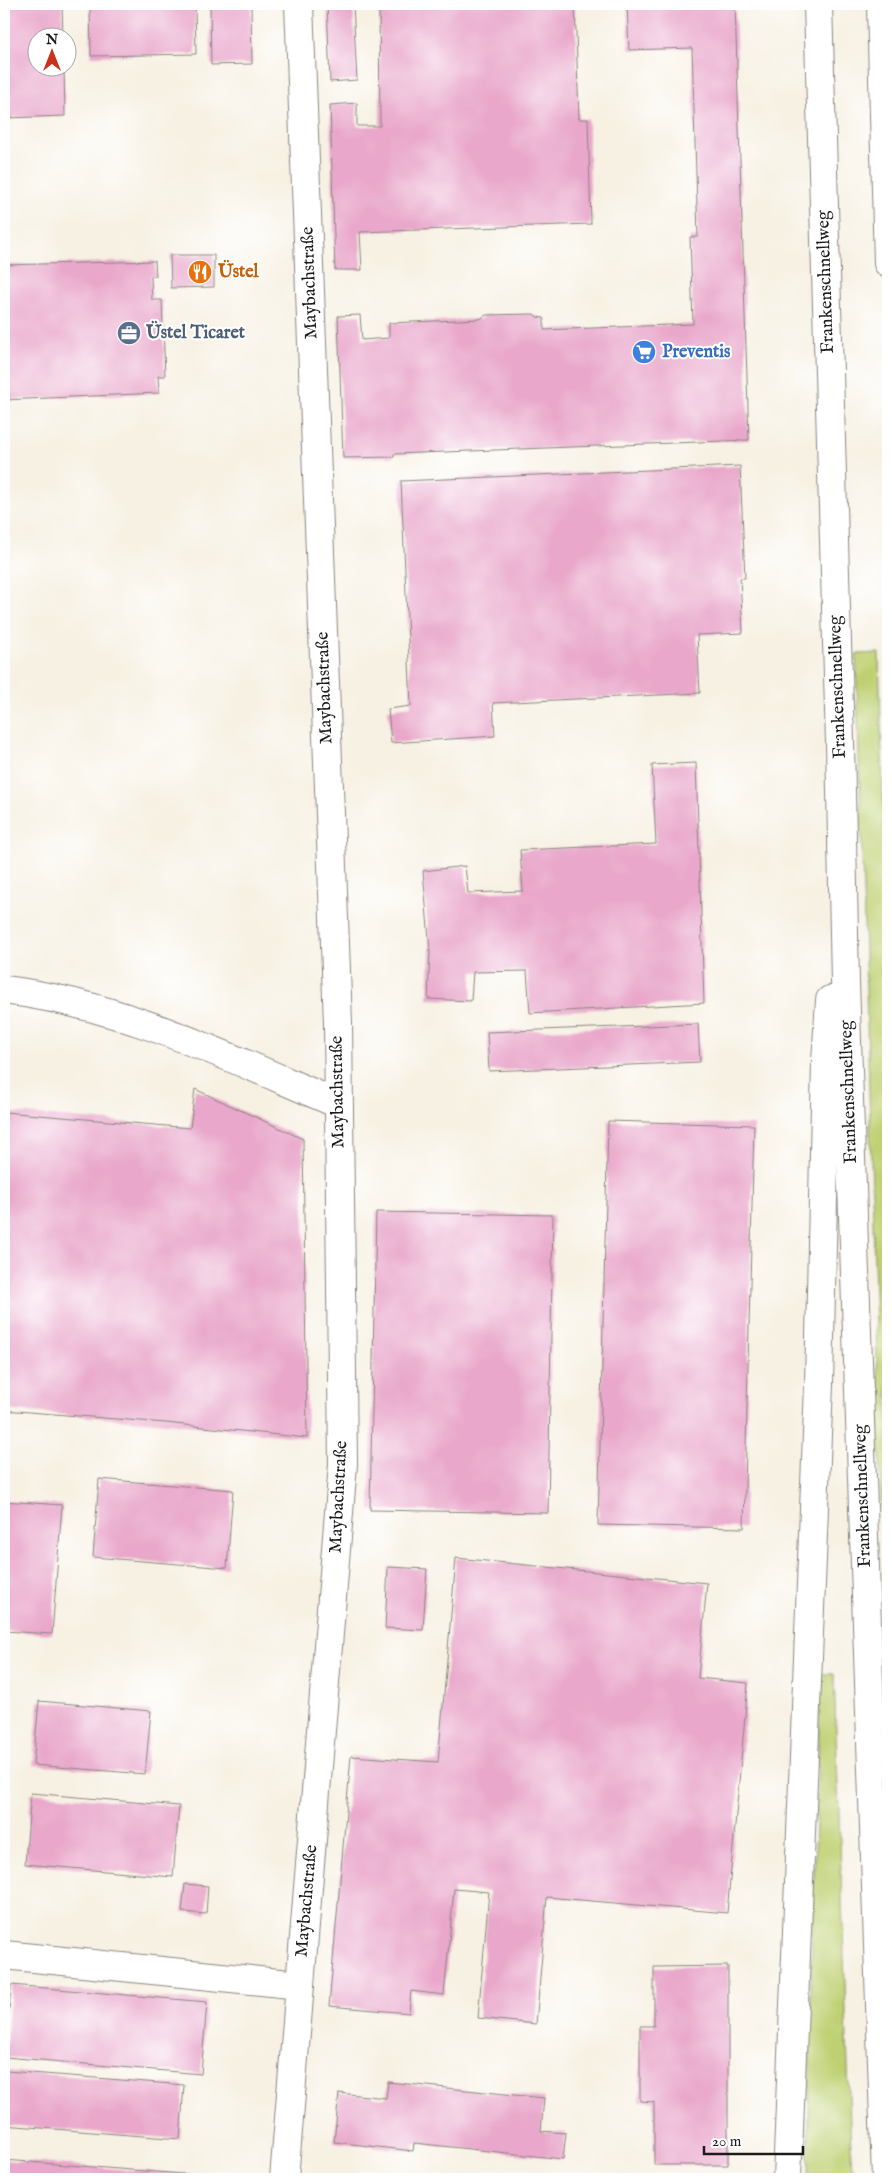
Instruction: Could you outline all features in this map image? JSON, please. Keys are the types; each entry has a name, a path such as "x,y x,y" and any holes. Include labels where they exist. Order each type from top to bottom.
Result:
{"main road":[{"name":"Maybachstraße","path":"284,2179 343,1464 338,1023 299,4"},
{"name":"Frankenschnellweg","path":"818,4 840,732 841,854 886,2179"},
{"path":"881,4 888,263"},
{"path":"787,2179 819,1384 826,1061 841,854"},
{"path":"4,990 78,1003 135,1021 228,1055 338,1104"},
{"path":"4,1955 300,1985"}],"green space":[{"path":"879,653 888,975 888,1730 856,654"},
{"path":"821,1674 834,1674 852,2179 808,2179 811,1972"}],"building":[{"path":"4,4 62,4 63,28 28,28 28,78 64,78 65,116 6,118"},
{"path":"90,4 195,4 196,54 91,56"},
{"path":"210,4 251,4 252,64 211,65"},
{"path":"327,4 353,4 357,80 330,82"},
{"path":"379,4 575,4 579,119 588,119 591,224 360,232 362,270 335,270 330,105 357,103 357,126 380,126"},
{"path":"627,4 735,4 749,440 394,454 394,457 343,458 338,316 360,315 362,340 389,338 389,323 480,319 486,315 534,314 537,317 544,318 544,330 693,324 690,237 698,237 692,48 629,50"},
{"path":"170,255 214,255 214,287 171,288"},
{"path":"155,261 156,276 151,276 152,300 162,300 165,376 158,376 159,393 4,400 4,381 6,381 4,265"},
{"path":"740,466 745,578 740,578 743,633 697,635 700,693 493,703 495,736 391,743 388,709 411,706 401,481"},
{"path":"696,763 704,1003 530,1013 527,971 473,972 471,1001 428,999 430,951 423,871 465,866 468,893 523,891 520,850 656,844 652,765"},
{"path":"698,1024 700,1062 489,1071 487,1032"},
{"path":"195,1089 303,1139 307,1438 166,1423 4,1410 4,1112 190,1128"},
{"path":"608,1121 754,1125 744,1528 598,1525"},
{"path":"376,1212 553,1215 548,1513 370,1510"},
{"path":"99,1479 233,1490 227,1568 93,1557"},
{"path":"4,1501 62,1505 52,1634 4,1631"},
{"path":"456,1558 707,1583 698,1678 748,1683 727,1913 547,1897 536,2024 478,2018 489,1892 454,1889 444,1995 411,1991 409,2013 329,2006 351,1756 438,1762"},
{"path":"388,1567 427,1569 423,1630 385,1628"},
{"path":"39,1701 151,1711 145,1774 33,1765"},
{"path":"31,1793 179,1806 173,1877 25,1864"},
{"path":"185,1884 208,1886 206,1914 182,1912"},
{"path":"728,1966 728,2165 654,2165 654,2102 640,2101 640,2026 654,2026 654,1967"},
{"path":"11,1985 207,2002 201,2074 5,2057"},
{"path":"6,2071 184,2085 180,2139 4,2125"},
{"path":"388,2082 544,2098 541,2131 566,2133 563,2159 414,2143 413,2151 334,2142 339,2093 386,2098"},
{"path":"4,2160 234,2178 234,2179 4,2179"}],"place":[{"name":"Üstel","path":"200,272"},
{"name":"Üstel Ticaret","path":"129,333"},
{"name":"Preventis","path":"644,352"}]}
